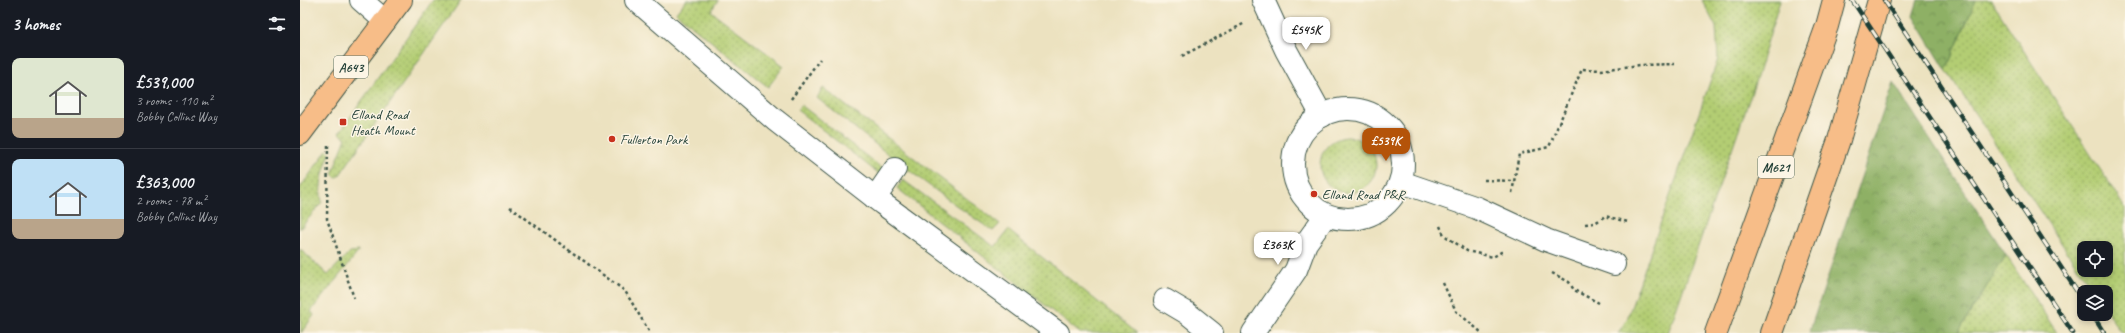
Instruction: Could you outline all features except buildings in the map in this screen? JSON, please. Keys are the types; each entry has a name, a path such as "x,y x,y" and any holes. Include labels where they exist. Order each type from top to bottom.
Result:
{"main road":[{"name":"A643","path":"300,134 401,0"},
{"name":"M621","path":"1716,333 1827,26 1834,0"},
{"path":"1772,333 1838,140 1879,0"}],"street":[{"path":"361,0 385,21"},
{"path":"650,4 775,120 875,198 1058,333"},
{"path":"1266,5 1286,50 1322,116"},
{"path":"1340,109 1358,110 1376,116 1391,128 1400,145 1404,164 1401,182 1392,199 1377,211 1361,218 1343,219 1326,215 1312,205 1304,196 1294,175 1293,158 1298,141 1308,127 1322,116 1340,109"},
{"path":"875,198 895,169"},
{"path":"1401,182 1478,208 1546,240 1614,264"},
{"path":"1253,333 1296,270 1306,243 1326,215"},
{"path":"1165,300 1187,313 1212,333"}],"path":[{"path":"1182,56 1266,5"},
{"path":"775,120 820,59"},
{"path":"1512,201 1519,154 1550,147 1582,69 1601,70 1640,65 1675,64"},
{"path":"318,111 328,119 327,219 354,298"},
{"path":"510,207 625,291 650,333"},
{"path":"1583,224 1595,223 1605,216 1628,222"},
{"path":"1443,283 1456,311 1482,333"}],"green space":[{"path":"433,0 461,0 339,176 336,178 332,174 346,138 339,133"},
{"path":"686,0 718,0 711,11 784,66 768,87 676,13"},
{"path":"1702,0 1780,0 1757,77 1668,333 1618,333 1627,319 1718,59 1716,27"},
{"path":"1918,0 1976,0 1946,70 1913,16"},
{"path":"1976,0 1991,0 2125,208 2125,333 2121,333 2113,321 2113,285 2089,285 2084,277 2113,277 2113,241 2077,241 2077,266 1946,70"},
{"path":"1893,82 2006,255 1958,333 1809,333"},
{"path":"823,88 1000,224 993,231 904,166 817,98"},
{"path":"801,105 883,169 879,174 797,110"},
{"path":"1348,137 1363,142 1371,150 1376,165 1371,180 1363,188 1348,193 1333,188 1325,180 1320,165 1325,150 1333,142"},
{"path":"327,150 330,153 321,183 322,202 300,229 300,188"},
{"path":"903,180 995,247 1008,230 1137,333 1080,333 897,188"},
{"path":"300,249 328,275 350,252 359,251 311,311 314,315 301,333"},
{"path":"2006,255 2057,333 1958,333"}],"railway":[{"path":"1852,0 2073,333"},
{"path":"1884,0 2077,291"},
{"path":"2096,321 2104,333"}],"place":[{"name":"Elland Road Heath Mount","path":"343,122"},
{"name":"Fullerton Park","path":"612,139"},
{"name":"Elland Road P&R","path":"1314,194"}]}
